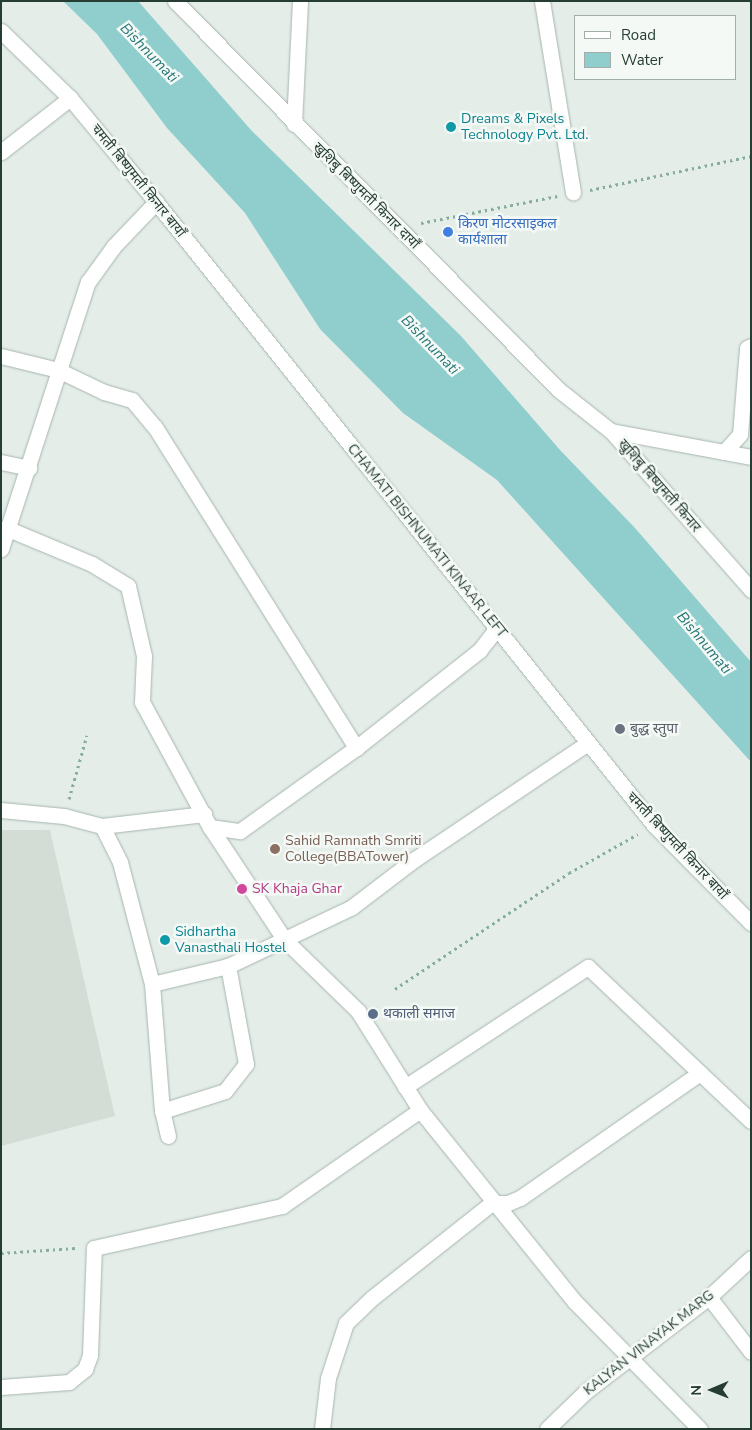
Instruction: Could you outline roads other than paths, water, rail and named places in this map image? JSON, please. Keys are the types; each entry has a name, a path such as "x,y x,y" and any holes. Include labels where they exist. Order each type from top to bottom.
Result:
{"street":[{"name":"खुशिबु बिष्णुमती किनार दायाँ","path":"174,1 559,390"},
{"path":"294,124 300,1"},
{"path":"542,1 573,193"},
{"name":"चमती बिष्णुमती किनार बायाँ","path":"1,31 70,98 156,202 264,340"},
{"path":"1,152 70,98"},
{"path":"1,549 6,528 29,468 58,370 88,282 114,246 156,202"},
{"name":"CHAMATI BISHNUMATI KINAAR LEFT","path":"264,340 497,628 586,744"},
{"path":"724,452 740,434 747,348 751,346"},
{"path":"1,356 58,370 104,392 132,400 155,427 356,748"},
{"name":"खुशिबु बिष्णुमती किनार","path":"559,390 611,431 751,590"},
{"path":"611,431 751,457"},
{"path":"1,462 29,468"},
{"path":"6,528 92,564 128,586 144,656 142,702 207,820 284,939 358,1011 420,1110 492,1203 575,1302 697,1428"},
{"path":"1,810 64,816 102,826 207,820 240,831 356,748 479,651 497,628"},
{"path":"152,984 228,966 352,907 415,859 586,744"},
{"name":"चमती बिष्णुमती किनार बायाँ","path":"586,744 654,825 751,923"},
{"path":"102,826 120,862 152,984 162,1111 168,1136"},
{"path":"162,1111 225,1091 246,1064 228,966"},
{"path":"405,1087 588,967 751,1121"},
{"path":"322,1429 328,1378 346,1323 372,1298 492,1203 508,1203 520,1198 700,1073"},
{"path":"1,1386 69,1382 85,1369 90,1355 94,1248 282,1206 420,1110"},
{"name":"KALYAN VINAYAK MARG","path":"547,1429 585,1392 709,1297 751,1258"},
{"path":"709,1297 751,1352"}],"water":[{"name":"Bishnumati","path":"63,1 138,1 251,130 461,336 560,450 635,528 751,662 751,762 497,480 403,413 320,329 245,213 167,128 97,34"}],"place":[{"name":"Dreams & Pixels Technology Pvt. Ltd.","path":"451,127"},
{"name":"किरण मोटरसाइकल कार्यशाला","path":"448,232"},
{"name":"बुद्ध स्तुपा","path":"620,729"},
{"name":"Sahid Ramnath Smriti College(BBATower)","path":"275,849"},
{"name":"SK Khaja Ghar","path":"242,889"},
{"name":"Sidhartha Vanasthali Hostel","path":"165,940"},
{"name":"थकाली समाज","path":"373,1014"}]}
